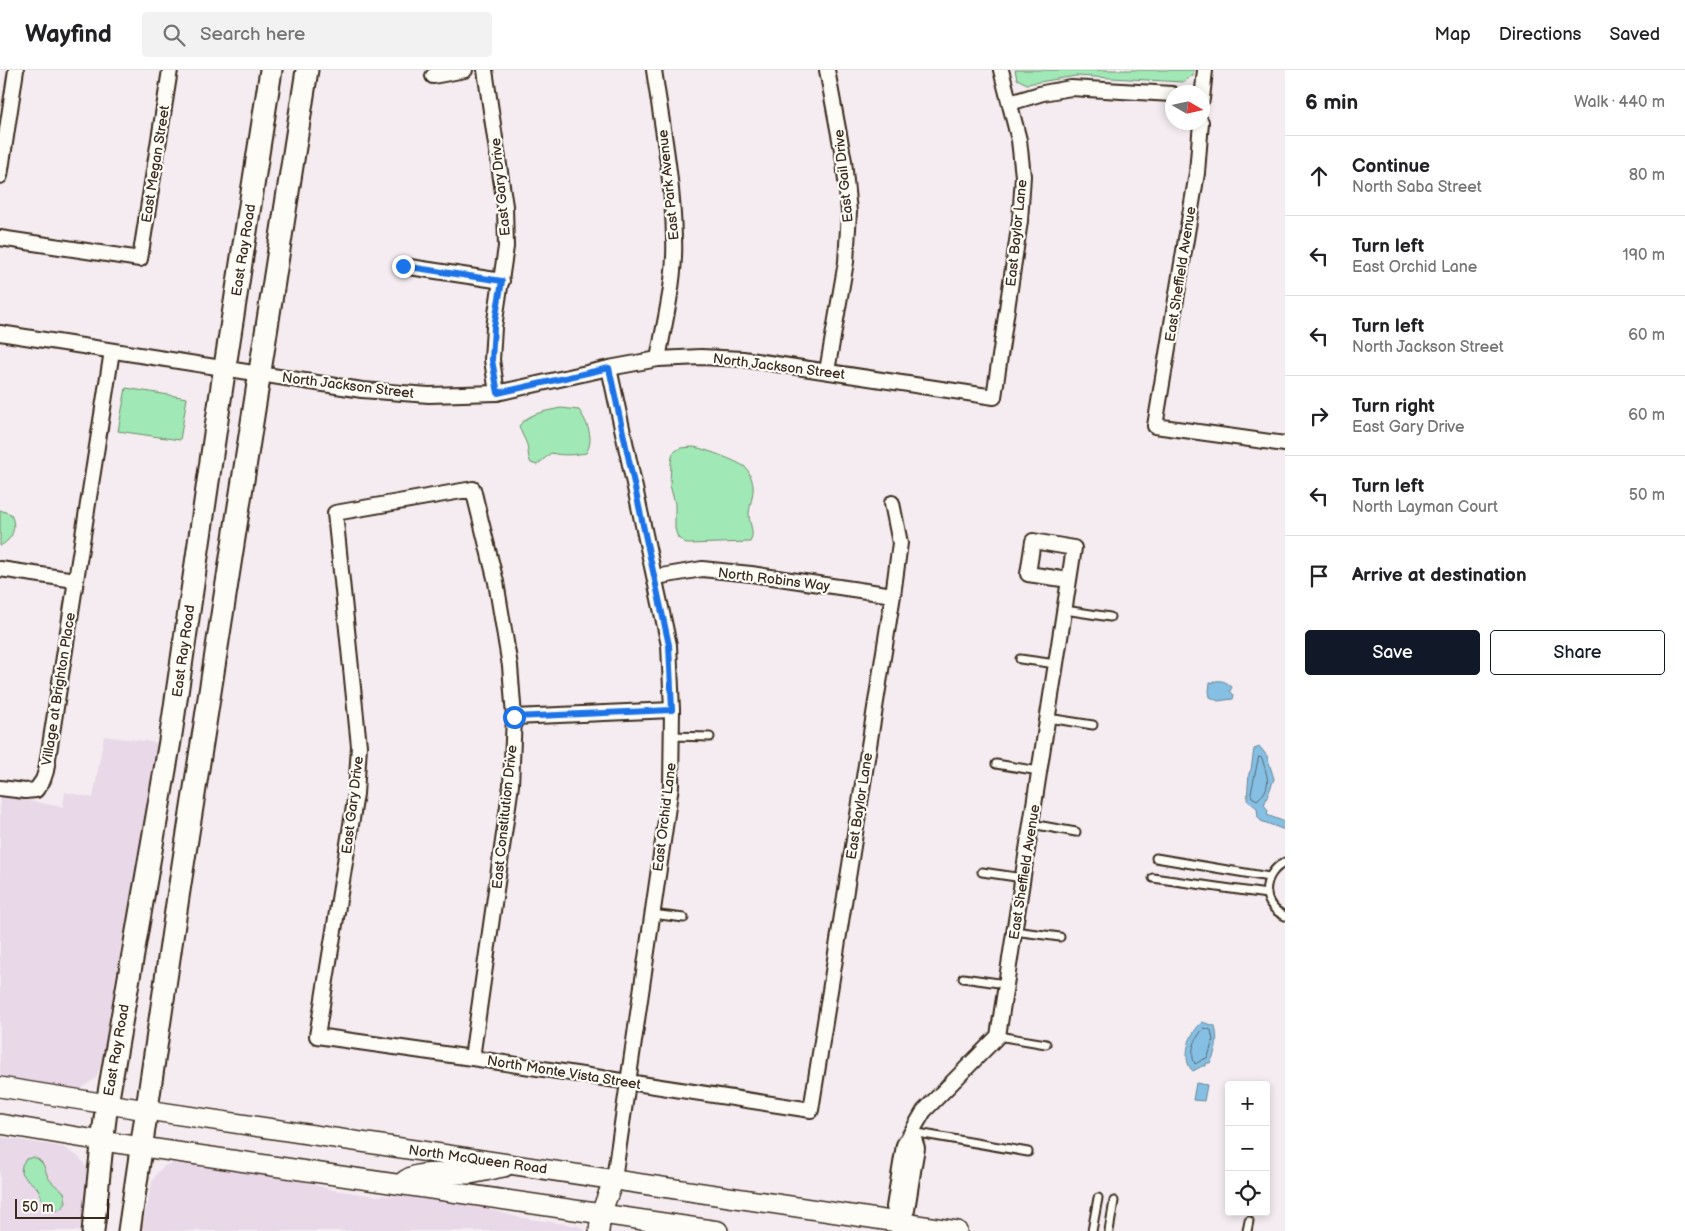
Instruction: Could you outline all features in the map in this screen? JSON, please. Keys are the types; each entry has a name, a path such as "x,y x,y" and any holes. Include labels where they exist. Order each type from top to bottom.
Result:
{"main road":[{"name":"East Ray Road","path":"93,1231 107,1104 170,740 225,368 272,70"},
{"path":"129,1231 146,1110 307,70"},
{"name":"North McQueen Road","path":"0,1087 614,1179 898,1227 957,1231"},
{"path":"0,1124 102,1141 401,1184 608,1223 718,1231"},
{"path":"401,1184 406,1179 418,1174 470,1174 517,1164"},
{"name":"East Orchid Lane","path":"608,1223 614,1179"}],"street":[{"path":"0,176 16,70"},
{"name":"East Megan Street","path":"0,238 140,258 170,70"},
{"path":"433,76 465,70"},
{"name":"East Gary Drive","path":"485,70 505,206 506,247 494,327 492,360 498,393"},
{"name":"East Park Avenue","path":"654,70 668,165 674,239 670,294 658,359"},
{"name":"East Gail Drive","path":"827,70 844,161 849,212 846,262 827,371"},
{"name":"East Baylor Lane","path":"994,397 1020,221 1023,176 1019,140 1001,70"},
{"path":"1204,85 1205,70"},
{"path":"1010,102 1043,92 1071,88 1165,94"},
{"name":"East Sheffield Avenue","path":"1200,130 1197,173 1155,426 1285,444"},
{"path":"403,266 502,281"},
{"name":"North Jackson Street","path":"0,333 362,390 429,395 498,393 658,359 701,357 743,359 994,397"},
{"name":"Village at Brighton Place","path":"0,788 25,791 36,790 43,780 112,351"},
{"name":"East Orchid Lane","path":"609,368 656,577 669,645 672,710 671,786 614,1179"},
{"name":"East Gary Drive","path":"317,1036 356,794 359,746 335,513 473,489"},
{"name":"East Constitution Drive","path":"472,1058 511,785 514,717 510,666 496,582 473,489"},
{"name":"East Baylor Lane","path":"811,1110 900,543 892,502"},
{"path":"0,569 75,580"},
{"name":"North Robins Way","path":"656,577 702,569 751,574 893,595"},
{"name":"East Sheffield Avenue","path":"998,1036 1069,580"},
{"path":"514,717 672,710"},
{"name":"North Monte Vista Street","path":"317,1036 811,1110"},
{"path":"898,1227 894,1207 904,1145 924,1111 998,1036"}],"lane":[{"path":"1065,610 1110,617"},
{"path":"1020,658 1056,664"},
{"path":"1048,718 1093,725"},
{"path":"672,736 710,738"},
{"path":"996,764 1040,771"},
{"path":"1031,824 1076,832"},
{"path":"1156,858 1269,877"},
{"path":"1285,862 1278,866 1269,877 1267,885 1270,903 1275,910 1285,916"},
{"path":"982,872 1023,878"},
{"path":"1153,878 1267,894"},
{"path":"652,914 684,918"},
{"path":"1014,931 1060,937"},
{"path":"963,978 1006,984"},
{"path":"998,1036 1046,1044"},
{"path":"912,1132 1028,1152"},
{"path":"1092,1231 1098,1198"},
{"path":"1109,1231 1114,1201"},
{"path":"1247,1231 1249,1221"}],"shaded area":[{"path":"104,736 159,743 140,862 122,940 102,1061 96,1078 81,1088 68,1090 0,1075 0,796 63,807 65,792 93,798"},
{"path":"0,1137 63,1147 80,1158 89,1171 91,1185 79,1231 0,1231"},
{"path":"182,1160 276,1174 333,1190 376,1196 416,1195 464,1202 517,1217 578,1226 585,1231 142,1231 152,1182 157,1173 164,1166"}],"green space":[{"path":"1015,70 1194,70 1193,75 1183,82 1076,76 1027,84 1017,79"},
{"path":"126,388 187,398 180,440 118,431"},
{"path":"561,408 579,410 589,431 589,448 586,453 560,455 551,453 537,465 531,463 527,445 519,426 533,415"},
{"path":"693,447 728,458 741,464 748,471 753,485 749,516 752,532 750,542 688,544 678,538 675,529 675,504 670,485 671,462 673,453 680,448"},
{"path":"0,510 11,514 14,528 8,540 0,546"},
{"path":"34,1157 42,1163 51,1182 64,1192 66,1203 58,1210 52,1211 46,1207 38,1189 21,1173 22,1165 26,1159"}],"water":[{"path":"1216,681 1224,682 1232,687 1230,691 1234,695 1233,699 1218,701 1210,697 1210,683"},
{"path":"1260,747 1267,756 1274,779 1264,805 1268,810 1267,815 1285,822 1285,830 1261,821 1258,817 1257,808 1247,800 1249,773 1254,749"},
{"path":"1202,1022 1215,1026 1217,1040 1210,1063 1206,1063 1206,1066 1193,1071 1188,1063 1187,1052 1192,1036"},
{"path":"1196,1083 1207,1085 1204,1101 1193,1100"}],"route":[{"path":"403,266 502,281 494,327 492,360 498,393 609,368 656,577 669,645 672,710 514,717"}]}
